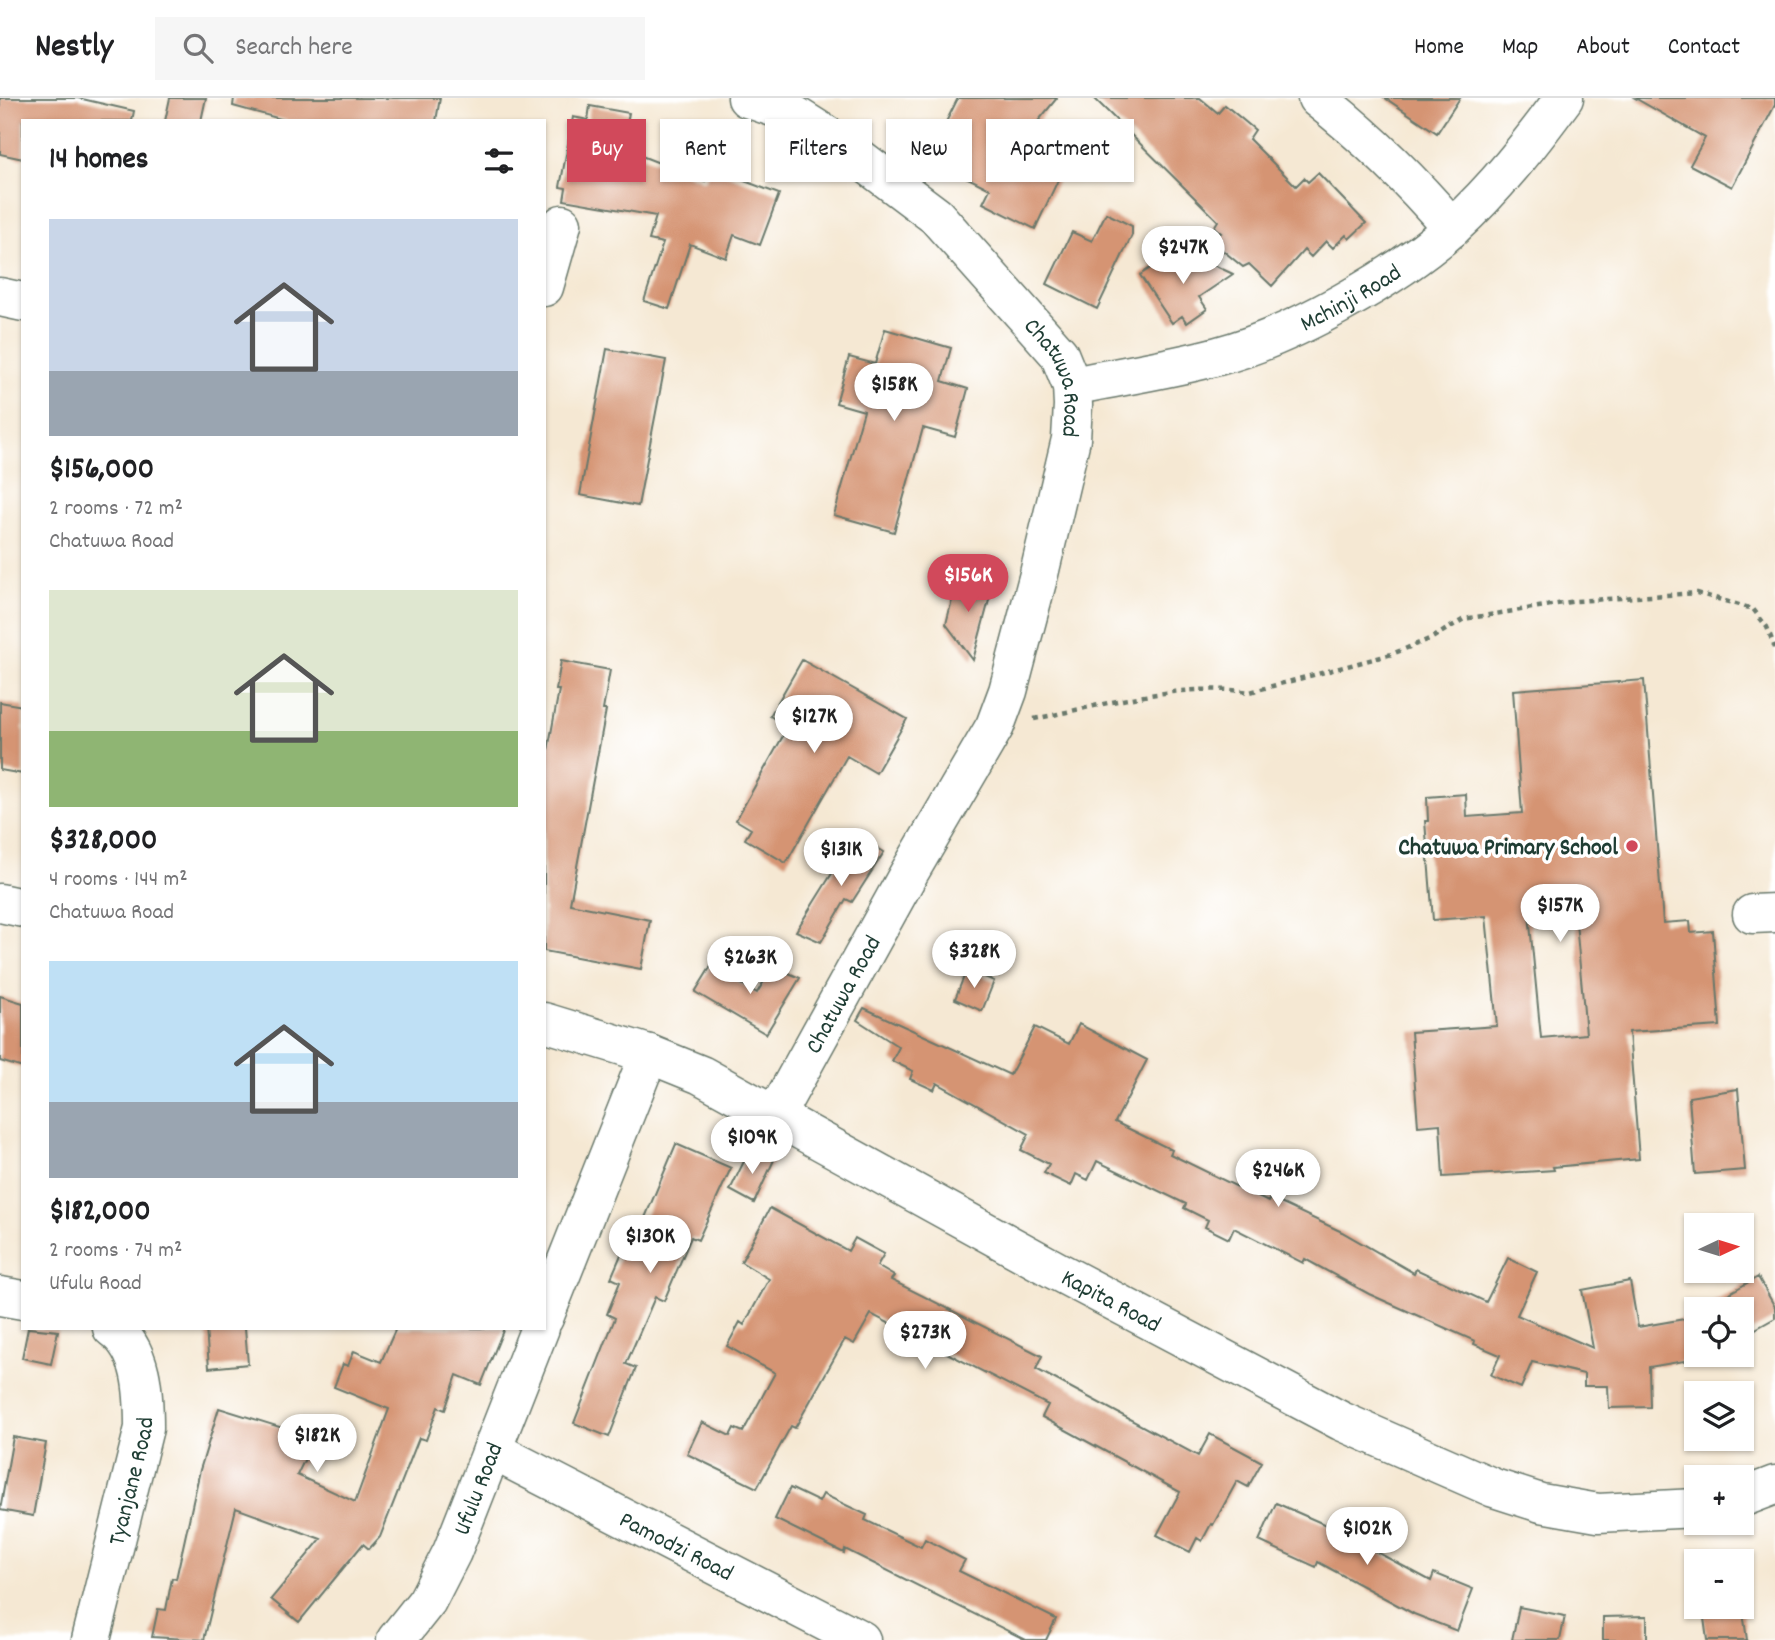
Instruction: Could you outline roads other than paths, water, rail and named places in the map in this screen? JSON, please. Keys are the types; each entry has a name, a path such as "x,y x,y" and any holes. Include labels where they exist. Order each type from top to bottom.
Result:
{"street":[{"name":"Chatuwa Road","path":"747,98 793,114 849,150 936,216 1059,354 1072,386 1071,439 1008,691 995,726 909,873 776,1114"},
{"path":"1317,98 1349,123 1412,182 1452,228"},
{"name":"Mchinji Road","path":"1072,386 1219,356 1277,336 1332,308 1413,258 1452,228 1489,192 1564,98"},
{"path":"546,280 562,225"},
{"path":"0,297 21,302"},
{"path":"0,903 21,908"},
{"name":"Kapita Road","path":"546,1023 649,1054 701,1075 1055,1270 1341,1420 1494,1488 1541,1503 1598,1513 1684,1509"},
{"path":"546,1313 649,1054"},
{"path":"0,1296 21,1300"},
{"name":"Tyanjane Road","path":"91,1640 144,1428 144,1395 137,1362 114,1330"},
{"name":"Ufulu Road","path":"396,1640 427,1601 452,1552 539,1330"},
{"name":"Pamodzi Road","path":"492,1450 861,1640"},
{"path":"1754,1493 1775,1485"}],"place":[{"name":"Chatuwa Primary School","path":"1632,846"}]}
